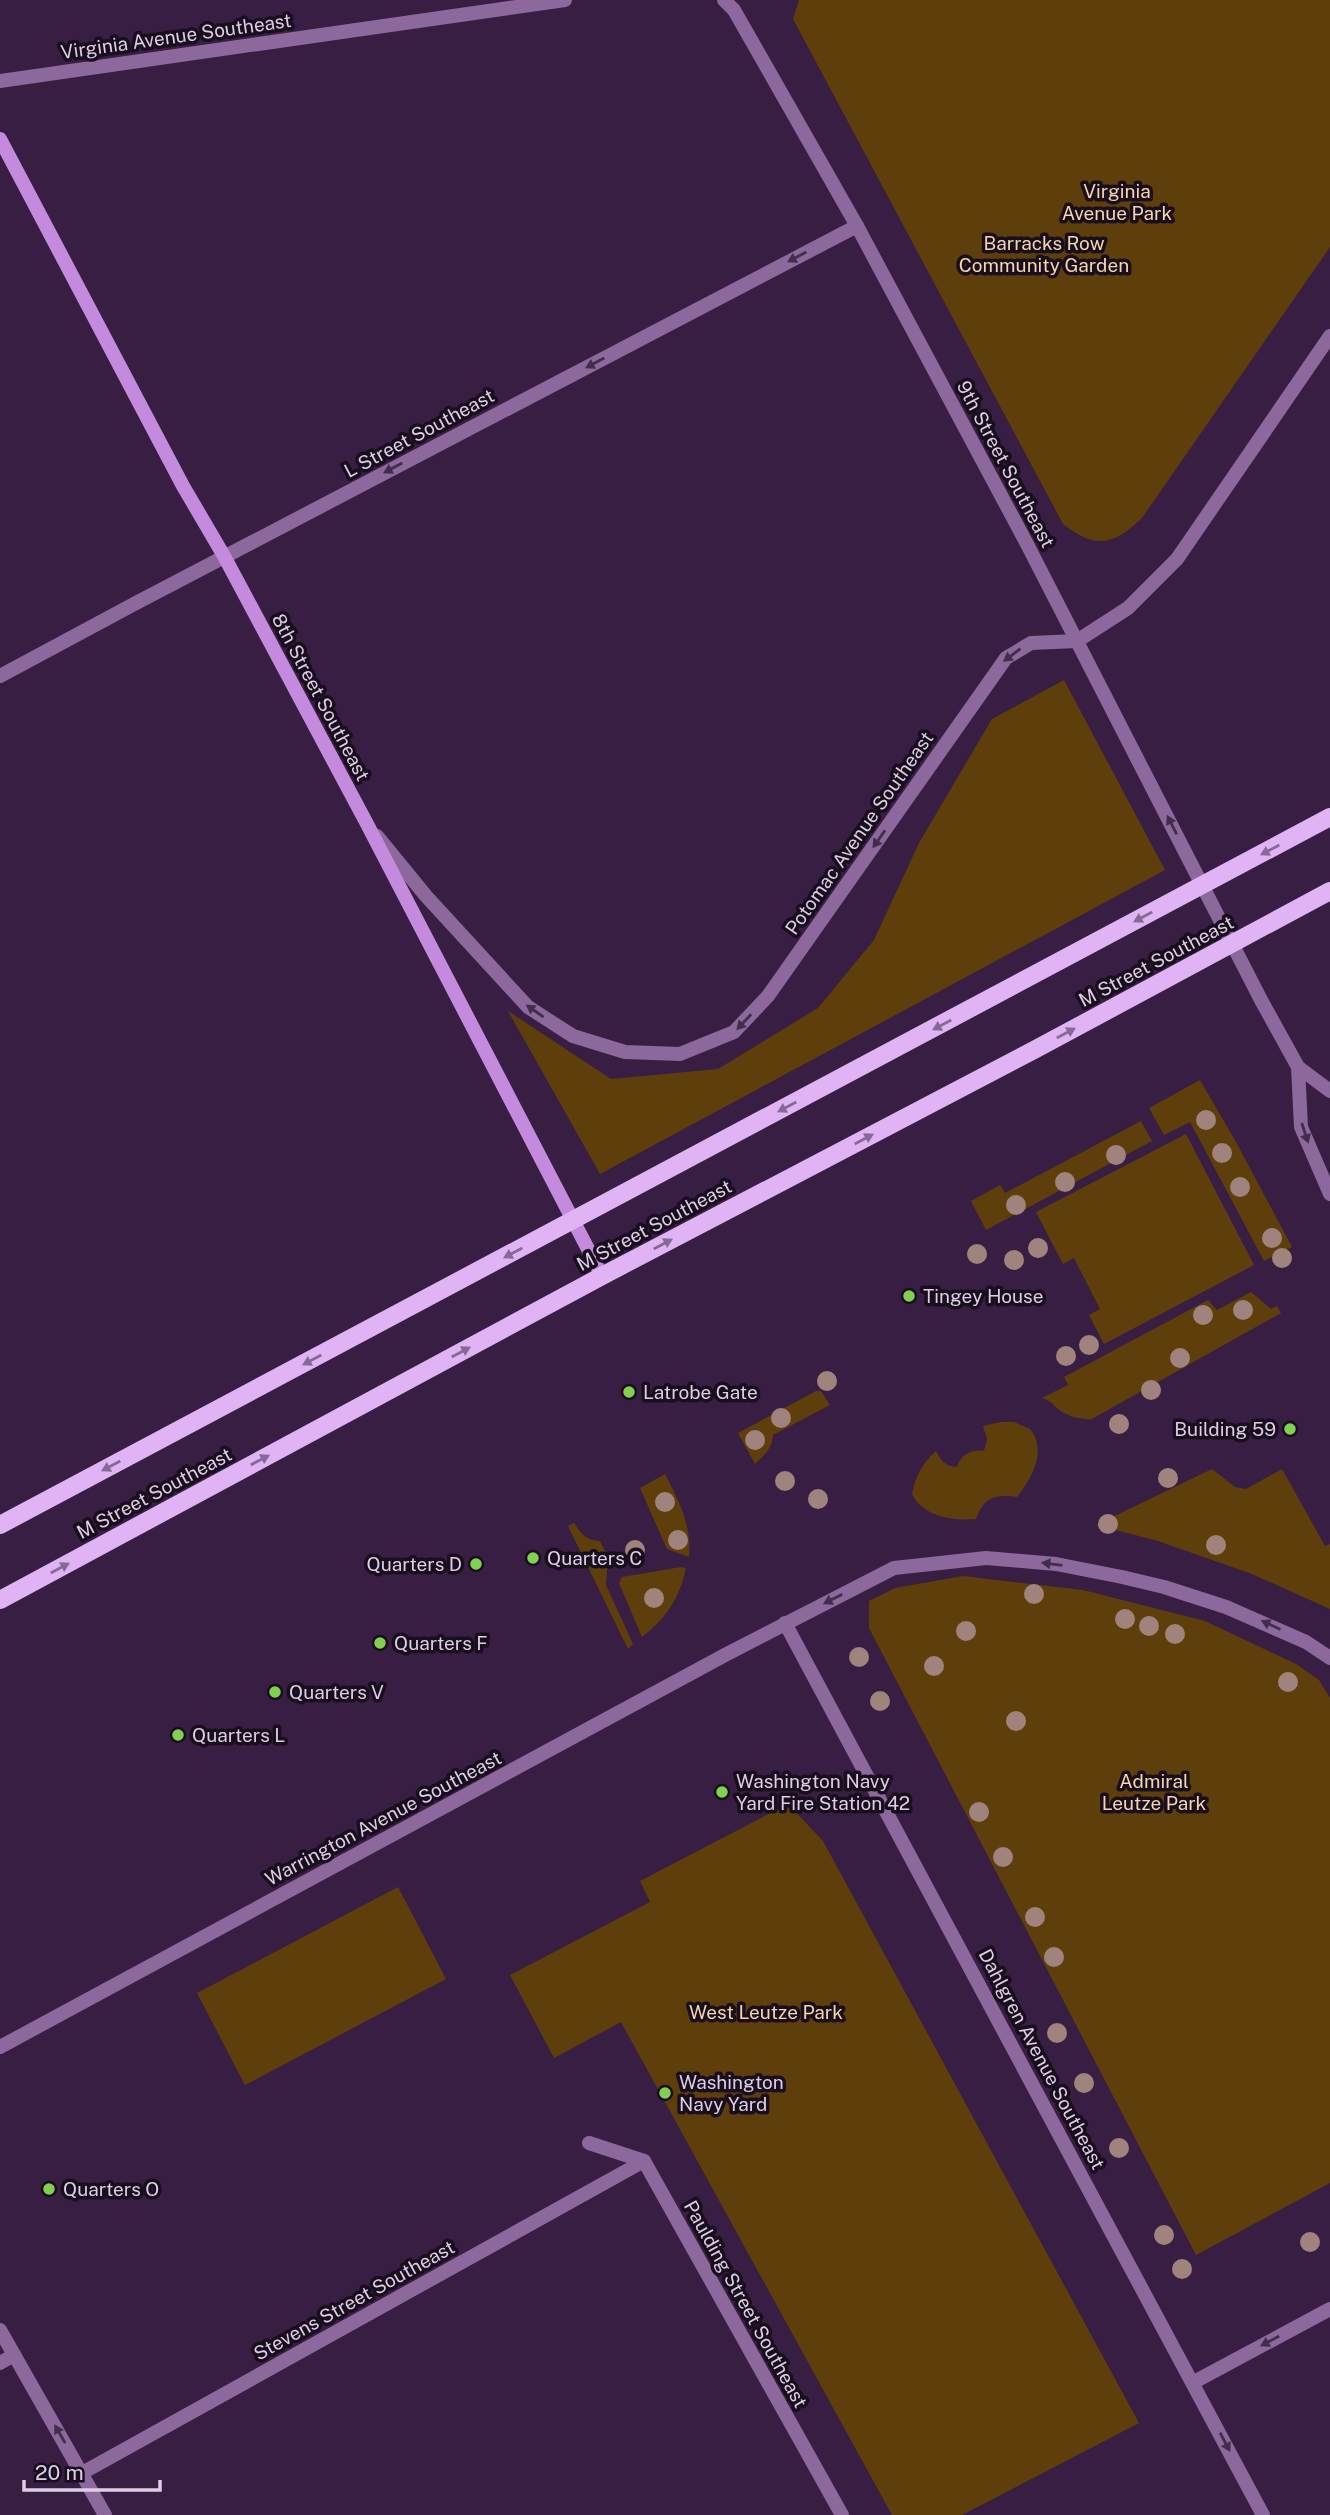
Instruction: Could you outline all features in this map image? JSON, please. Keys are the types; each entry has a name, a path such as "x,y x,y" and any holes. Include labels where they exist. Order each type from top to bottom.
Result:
{"main road":[{"name":"8th Street Southeast","path":"0,139 183,486 225,556 366,822 602,1276"},
{"path":"0,1525 1330,817"},
{"name":"M Street Southeast","path":"0,1600 602,1276 1022,1057 1330,891"}],"street":[{"name":"Virginia Avenue Southeast","path":"0,81 565,0"},
{"name":"9th Street Southeast","path":"729,5 857,226 1077,641 1231,944 1298,1067"},
{"name":"L Street Southeast","path":"0,676 857,226"},
{"path":"1077,641 1128,608 1177,559 1330,336"},
{"name":"Potomac Avenue Southeast","path":"366,822 426,897 528,1007 573,1036 607,1047 625,1052 680,1054 734,1032 768,996 1006,658 1031,643 1077,641"},
{"path":"1298,1067 1330,1091"},
{"path":"1298,1067 1301,1128 1330,1194"},
{"name":"Warrington Avenue Southeast","path":"0,2047 785,1623 894,1568 986,1558 1056,1564 1164,1587 1226,1607 1306,1642 1330,1658"},
{"name":"Dahlgren Avenue Southeast","path":"785,1623 1263,2515"},
{"path":"589,2143 644,2161"},
{"name":"Stevens Street Southeast","path":"82,2473 644,2161"},
{"name":"Paulding Street Southeast","path":"644,2161 842,2515"},
{"path":"1194,2382 1330,2309"},
{"path":"0,2330 105,2515"},
{"path":"0,2363 14,2355"}],"green space":[{"name":"Virginia Avenue Park","path":"799,0 1330,0 1330,247 1142,518 1122,534 1104,541 1094,540 1085,538 1063,524 793,19"},
{"path":"1064,680 1165,870 600,1174 508,1011 611,1079 718,1069 818,1008 874,940 919,843 992,719"},
{"path":"1200,1080 1292,1247 1264,1261 1190,1122 1164,1135 1149,1108"},
{"path":"1141,1121 1152,1141 986,1230 971,1201 1000,1185 1005,1193"},
{"path":"1186,1134 1254,1265 1104,1344 1089,1315 1100,1309 1074,1258 1063,1264 1036,1212"},
{"path":"1251,1292 1271,1309 1277,1306 1281,1313 1090,1420 1069,1415 1042,1398 1068,1385 1064,1377 1208,1300 1217,1310"},
{"path":"816,1391 821,1391 830,1405 773,1435 767,1451 755,1464 738,1433"},
{"path":"1014,1422 1030,1429 1038,1446 1036,1464 1017,1497 1003,1496 992,1499 983,1506 976,1519 949,1518 923,1508 912,1494 923,1465 936,1451 944,1462 957,1467 967,1454 984,1451 987,1439 983,1426"},
{"path":"1212,1469 1235,1487 1246,1489 1282,1469 1325,1546 1330,1544 1330,1609 1252,1574 1158,1541 1096,1525"},
{"path":"665,1474 680,1504 686,1524 689,1557 667,1549 640,1488"},
{"path":"574,1523 584,1536 600,1541 608,1557 606,1585 633,1644 628,1649 568,1526"},
{"path":"686,1568 676,1598 665,1615 642,1637 619,1583 622,1577"},
{"name":"Admiral Leutze Park","path":"963,1576 1083,1590 1205,1621 1296,1664 1319,1680 1330,1698 1330,2183 1196,2255 869,1628 869,1601 895,1588"},
{"name":"West Leutze Park","path":"788,1804 823,1841 1139,2423 962,2515 892,2515 621,2022 554,2058 510,1975 650,1902 640,1881"},
{"path":"398,1887 446,1979 245,2085 197,1993"}],"place":[{"name":"Tingey House","path":"909,1296"},
{"name":"Latrobe Gate","path":"629,1392"},
{"name":"Building 59","path":"1290,1429"},
{"name":"Quarters C","path":"533,1558"},
{"name":"Quarters D","path":"476,1564"},
{"name":"Quarters F","path":"380,1643"},
{"name":"Quarters V","path":"275,1692"},
{"name":"Quarters L","path":"178,1735"},
{"name":"Washington Navy Yard Fire Station 42","path":"722,1792"},
{"name":"Washington Navy Yard","path":"665,2093"},
{"name":"Quarters O","path":"49,2189"}],"park label":[{"name":"Barracks Row Community Garden","path":"1044,254"}]}
